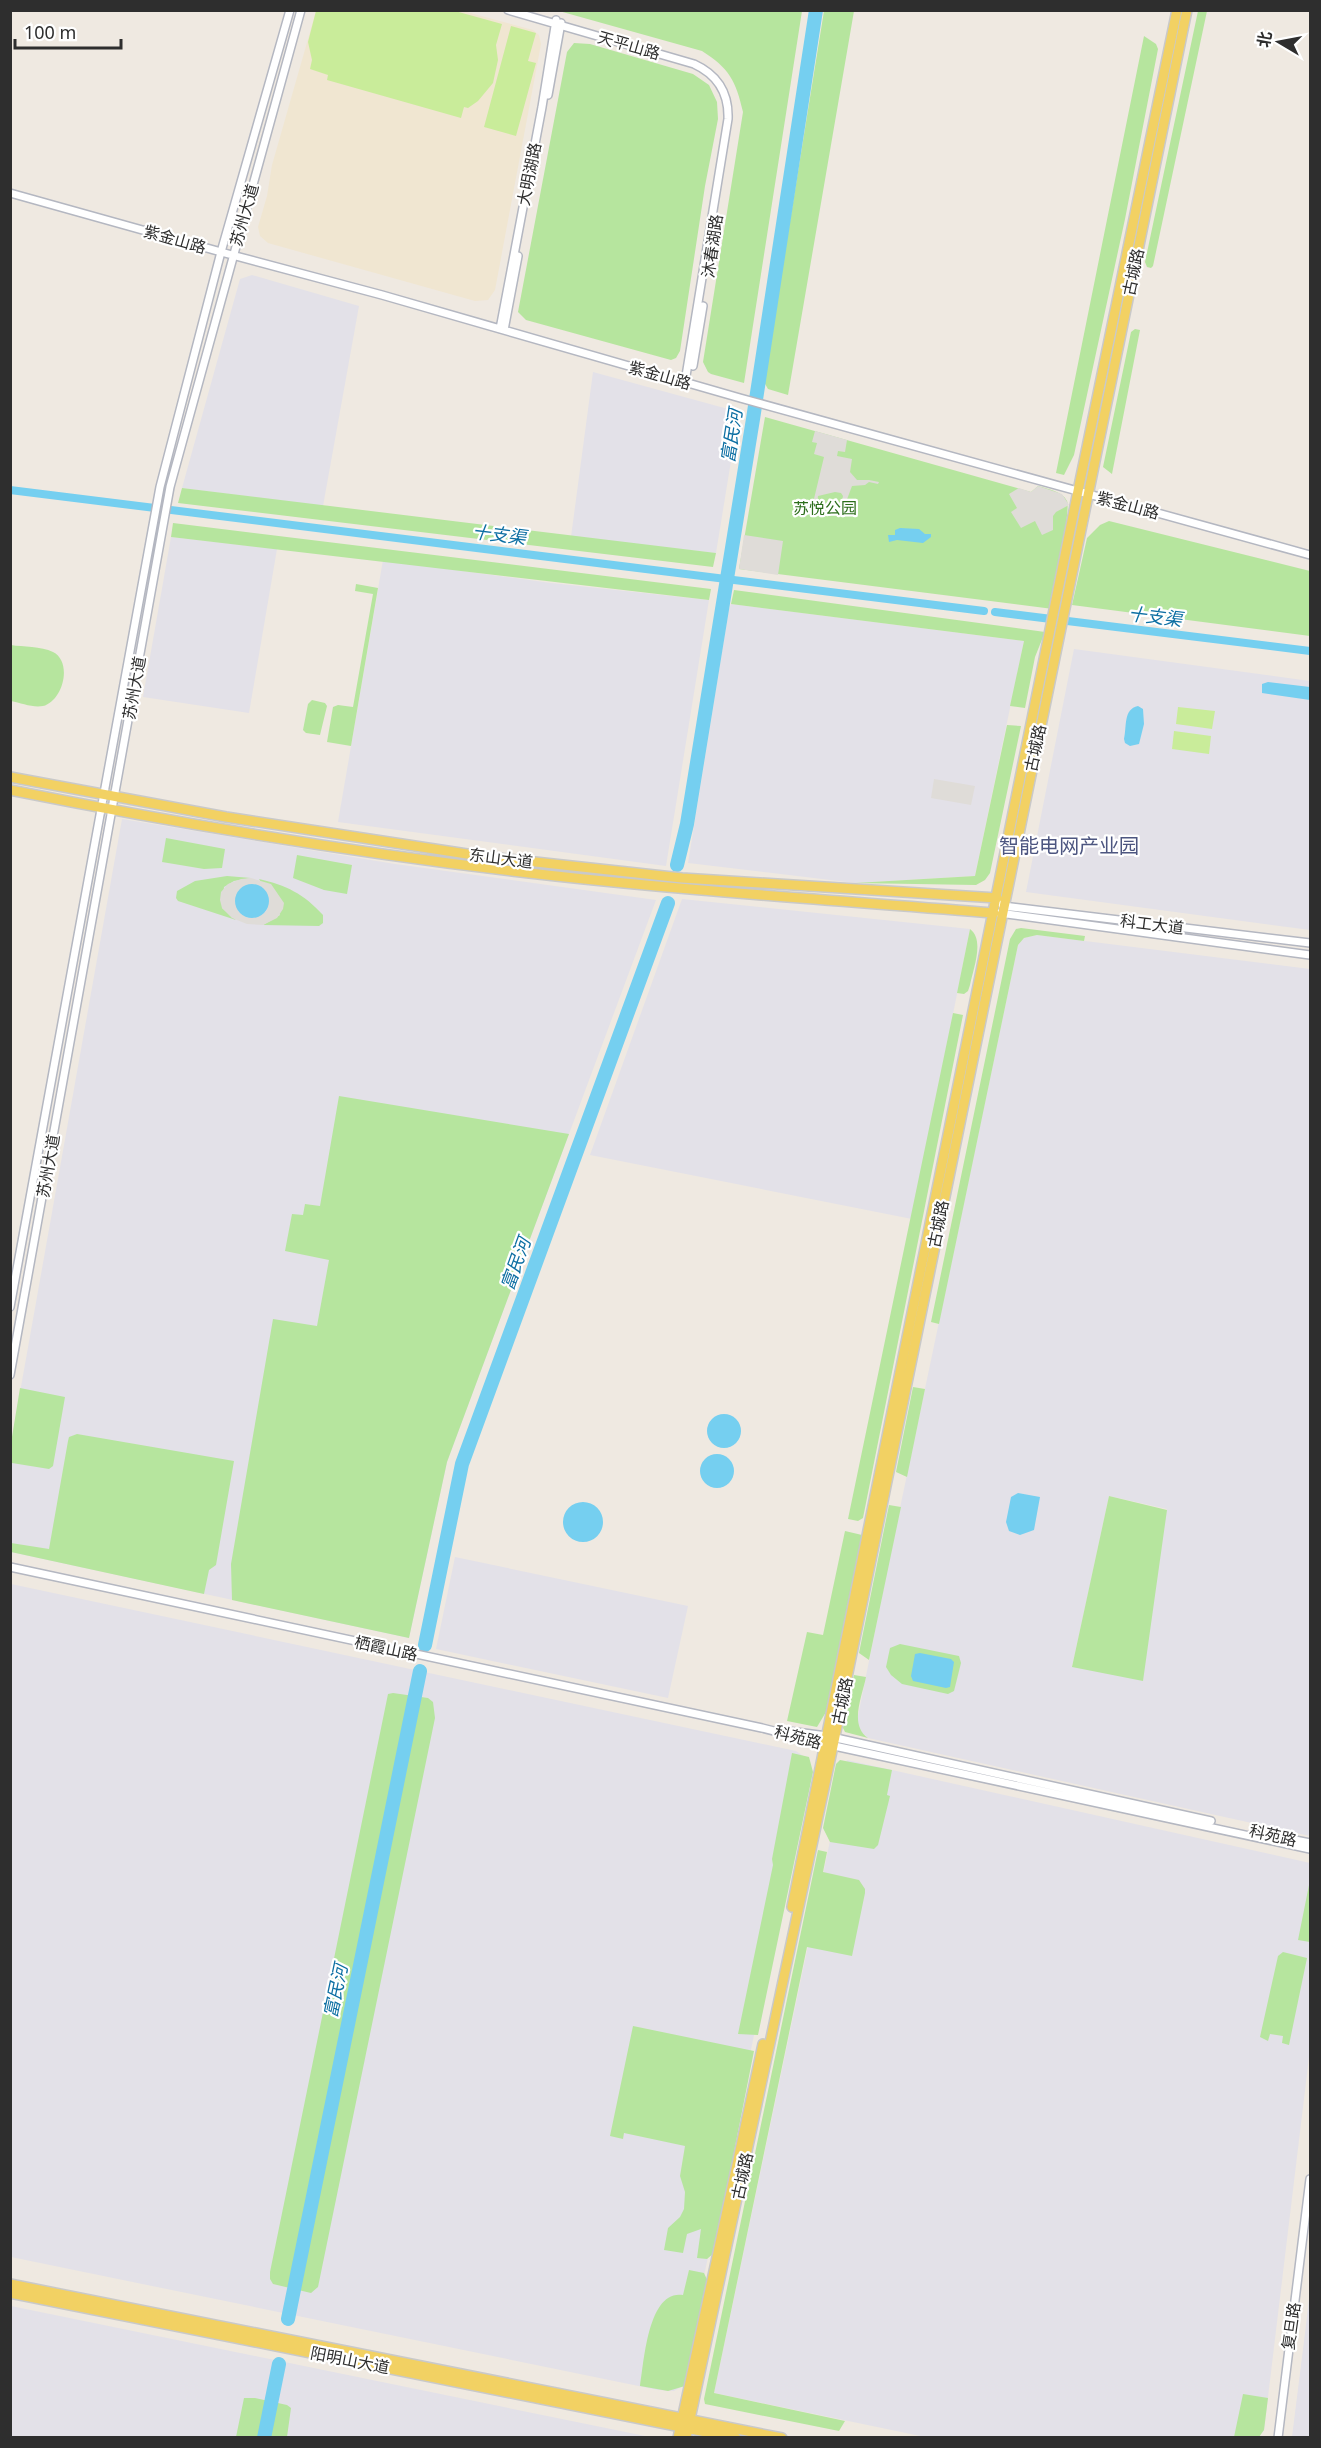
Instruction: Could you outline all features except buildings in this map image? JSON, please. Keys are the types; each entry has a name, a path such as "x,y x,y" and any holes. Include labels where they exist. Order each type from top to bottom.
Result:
{"main road":[{"name":"古城路","path":"678,2438 685,2426 830,1741 1057,620 1177,10"},
{"name":"古城路","path":"1082,492 1187,10"},
{"name":"东山大道","path":"10,777 226,817 480,856 999,908"},
{"name":"东山大道","path":"10,790 112,810 384,855 512,871 678,888 999,908"},
{"name":"阳明山大道","path":"10,2284 685,2426"},
{"name":"阳明山大道","path":"10,2293 685,2426"},
{"path":"685,2426 736,2438"},
{"path":"685,2426 782,2438"}],"street":[{"name":"苏州大道","path":"10,1307 160,487 221,252 290,10"},
{"name":"苏州大道","path":"10,1375 170,487 301,10"},
{"name":"天平山路","path":"508,10 703,67 722,86 730,108"},
{"name":"天平山路","path":"524,10 558,23"},
{"name":"大明湖路","path":"502,329 558,23"},
{"name":"沐春湖路","path":"687,382 730,108"},
{"name":"紫金山路","path":"10,193 502,329 740,398 1311,555"},
{"name":"科工大道","path":"999,908 1311,943"},
{"name":"科工大道","path":"999,908 1311,955"},
{"name":"栖霞山路","path":"10,1567 762,1728"},
{"name":"科苑路","path":"762,1728 1311,1844"},
{"name":"科苑路","path":"830,1741 1311,1848"},
{"name":"复旦路","path":"1278,2438 1311,2178"}],"shaded area":[{"path":"316,11 463,11 533,30 539,35 541,44 495,290 488,300 475,301 268,243 260,236 258,227 267,196 272,165"},
{"path":"252,275 359,306 323,506 182,488 240,279"},
{"path":"593,372 739,412 716,553 571,537"},
{"path":"815,431 847,440 845,452 838,451 837,456 852,459 850,472 857,480 869,480 879,482 878,484 869,482 865,485 852,486 846,502 842,501 841,493 835,492 818,496 817,503 813,503 824,457 814,454 817,443 812,442"},
{"path":"1038,486 1062,494 1069,505 1056,512 1053,516 1053,530 1042,535 1035,521 1021,528 1011,512 1017,508 1009,494 1019,488 1031,492"},
{"path":"744,535 783,541 778,575 739,569"},
{"path":"171,537 277,549 249,713 143,697"},
{"path":"383,560 551,583 709,600 666,866 338,822"},
{"path":"731,604 1024,641 975,876 855,883 688,863"},
{"path":"1074,649 1310,681 1310,930 1026,892"},
{"path":"934,779 975,786 971,805 931,798"},
{"path":"122,819 395,864 656,900 447,1462 409,1638 11,1552 11,1443"},
{"path":"251,878 271,884 284,903 277,918 263,925 247,924 232,918 222,908 221,892 228,884","holes":["264,889 269,899 267,910 253,918 248,918 239,912 235,902"]},
{"path":"682,899 970,929 912,1219 590,1155"},
{"path":"1037,935 1310,969 1310,1836 868,1738 858,1729 857,1721 891,1551 1018,945 1024,938","holes":["1109,1496 1167,1509 1072,1667"]},
{"path":"455,1557 688,1606 668,1698 436,1649"},
{"path":"11,1584 796,1751 805,1757 809,1770 681,2387 674,2391 658,2390 11,2257"},
{"path":"847,1760 1310,1863 1310,2049 1264,2430 1259,2437 925,2437 714,2393"},
{"path":"1310,2290 1310,2437 1292,2437 1305,2333"},
{"path":"11,2306 650,2437 11,2437"}],"green space":[{"path":"316,11 455,11 502,24 496,45 498,60 493,83 478,101 468,108 464,107 461,118 327,80 328,75 310,69 312,60 308,42"},
{"path":"559,11 802,11 744,383 711,374 703,362 743,112 734,84 719,63 702,51"},
{"path":"824,11 854,11 788,395 768,389 764,382"},
{"path":"1198,11 1207,11 1151,268 1147,267 1145,262"},
{"path":"511,26 536,33 528,61 536,63 516,136 484,127"},
{"path":"1144,36 1156,44 1158,49 1125,219 1074,455 1064,475 1056,473"},
{"path":"574,43 590,44 693,74 709,85 717,102 718,119 705,186 680,351 676,358 671,360 526,320 518,312 567,52"},
{"path":"1135,329 1140,330 1112,474 1103,467 1131,332"},
{"name":"苏悦公园","path":"765,417 1031,492 1038,486 1062,495 1068,507 1053,609 739,569"},
{"path":"182,488 716,553 713,567 178,503"},
{"path":"1109,521 1310,571 1310,636 1072,605 1087,538 1100,525"},
{"path":"173,523 711,589 709,600 171,537"},
{"path":"356,584 378,588 351,746 327,742 333,707 338,705 353,707 373,594 355,591"},
{"path":"734,590 1045,632 1035,657 1025,708 1010,706 1024,641 731,604"},
{"path":"11,645 43,649 59,657 63,664 63,681 56,697 50,703 35,706 11,701"},
{"path":"312,700 325,703 327,706 320,735 306,733 303,730 308,704"},
{"path":"1178,707 1215,711 1212,729 1176,724"},
{"path":"1007,725 1021,726 990,873 985,880 976,885 855,883 975,876"},
{"path":"1174,731 1211,736 1209,754 1172,749"},
{"path":"166,838 225,849 222,868 204,869 162,862"},
{"path":"297,855 352,865 347,894 324,890 293,878"},
{"path":"227,876 251,878 234,881 224,887 222,908 236,920 178,901 176,898 177,891 195,881"},
{"path":"259,879 286,887 302,896 323,915 323,923 319,926 263,925 280,915"},
{"path":"970,929 977,940 975,963 968,991 964,994 957,993"},
{"path":"1016,929 1085,936 1084,941 1037,935 1024,938 1018,945 939,1324 931,1322 1010,939"},
{"path":"953,1013 963,1015 863,1518 858,1521 848,1519"},
{"path":"339,1096 569,1134 447,1462 409,1638 232,1600 231,1564 273,1319 317,1326 329,1260 285,1251 292,1214 303,1215 305,1204 320,1206"},
{"path":"913,1387 925,1389 907,1477 896,1472"},
{"path":"20,1388 65,1397 53,1466 49,1469 12,1463 11,1472 11,1443"},
{"path":"77,1434 234,1461 216,1565 209,1570 204,1594 11,1552 11,1543 49,1549 68,1441 69,1437"},
{"path":"1109,1496 1167,1510 1143,1681 1072,1667"},
{"path":"889,1505 901,1507 869,1660 859,1653"},
{"path":"845,1531 862,1535 826,1712 817,1727 787,1721 807,1632 823,1635"},
{"path":"900,1644 959,1656 961,1663 954,1691 948,1694 902,1684 891,1675 886,1667 890,1648"},
{"path":"854,1675 866,1677 858,1718 862,1732 868,1738 845,1732 843,1728"},
{"path":"388,1694 428,1698 433,1702 435,1718 318,2287 311,2293 273,2284 270,2272"},
{"path":"792,1753 809,1757 813,1772 758,2035 738,2034 773,1865 772,1859"},
{"path":"840,1760 892,1770 887,1795 890,1796 878,1845 874,1849 830,1842 823,1828 836,1764"},
{"path":"818,1850 827,1852 823,1872 859,1880 865,1893 852,1956 807,1947 714,2393 845,2421 839,2431 705,2404 704,2399"},
{"path":"1310,1880 1310,1942 1298,1940"},
{"path":"1283,1952 1307,1958 1289,2045 1282,2043 1283,2036 1270,2034 1268,2041 1260,2037 1278,1956"},
{"path":"633,2026 754,2051 714,2253 707,2259 697,2258 701,2229 687,2234 683,2253 664,2250 668,2228 680,2217 684,2209 685,2192 680,2176 685,2146 624,2133 623,2139 610,2136"},
{"path":"689,2270 704,2273 708,2282 685,2386 668,2391 640,2386 646,2345 655,2315 662,2303 671,2296 683,2295"},
{"path":"1243,2394 1268,2398 1264,2430 1259,2437 1234,2437"},
{"path":"244,2398 255,2398 287,2405 291,2408 287,2437 236,2437"}],"water":[{"path":"919,529 925,534 931,534 931,537 923,543 897,540 889,542 888,535 895,535 895,530"},
{"path":"1268,682 1310,687 1310,700 1262,693 1262,684"},
{"path":"1138,706 1143,709 1144,724 1139,744 1130,746 1125,743 1124,739 1127,719 1130,711"},
{"path":"252,884 264,889 269,901 264,913 252,918 240,913 235,901 240,889"},
{"path":"724,1414 736,1419 741,1431 736,1443 724,1448 712,1443 707,1431 712,1419"},
{"path":"717,1454 729,1459 734,1471 729,1483 717,1488 705,1483 700,1471 705,1459"},
{"path":"1018,1493 1040,1497 1034,1530 1020,1535 1009,1531 1006,1522 1011,1497"},
{"path":"583,1502 591,1503 597,1508 602,1514 602,1530 597,1536 591,1541 583,1542 575,1541 569,1536 564,1530 563,1522 564,1514 569,1508 575,1503"},
{"path":"915,1654 951,1659 954,1662 950,1687 913,1681 911,1676"}],"waterway":[{"name":"富民河","path":"677,865 687,824 753,419 816,10"},
{"name":"十支渠","path":"10,490 984,611"},
{"name":"十支渠","path":"995,612 1310,651"},
{"name":"富民河","path":"425,1645 462,1464 668,903"},
{"name":"富民河","path":"288,2319 420,1671"},
{"name":"富民河","path":"264,2438 279,2364"}],"district":[{"name":"智能电网产业园","path":"1069,846"}]}
